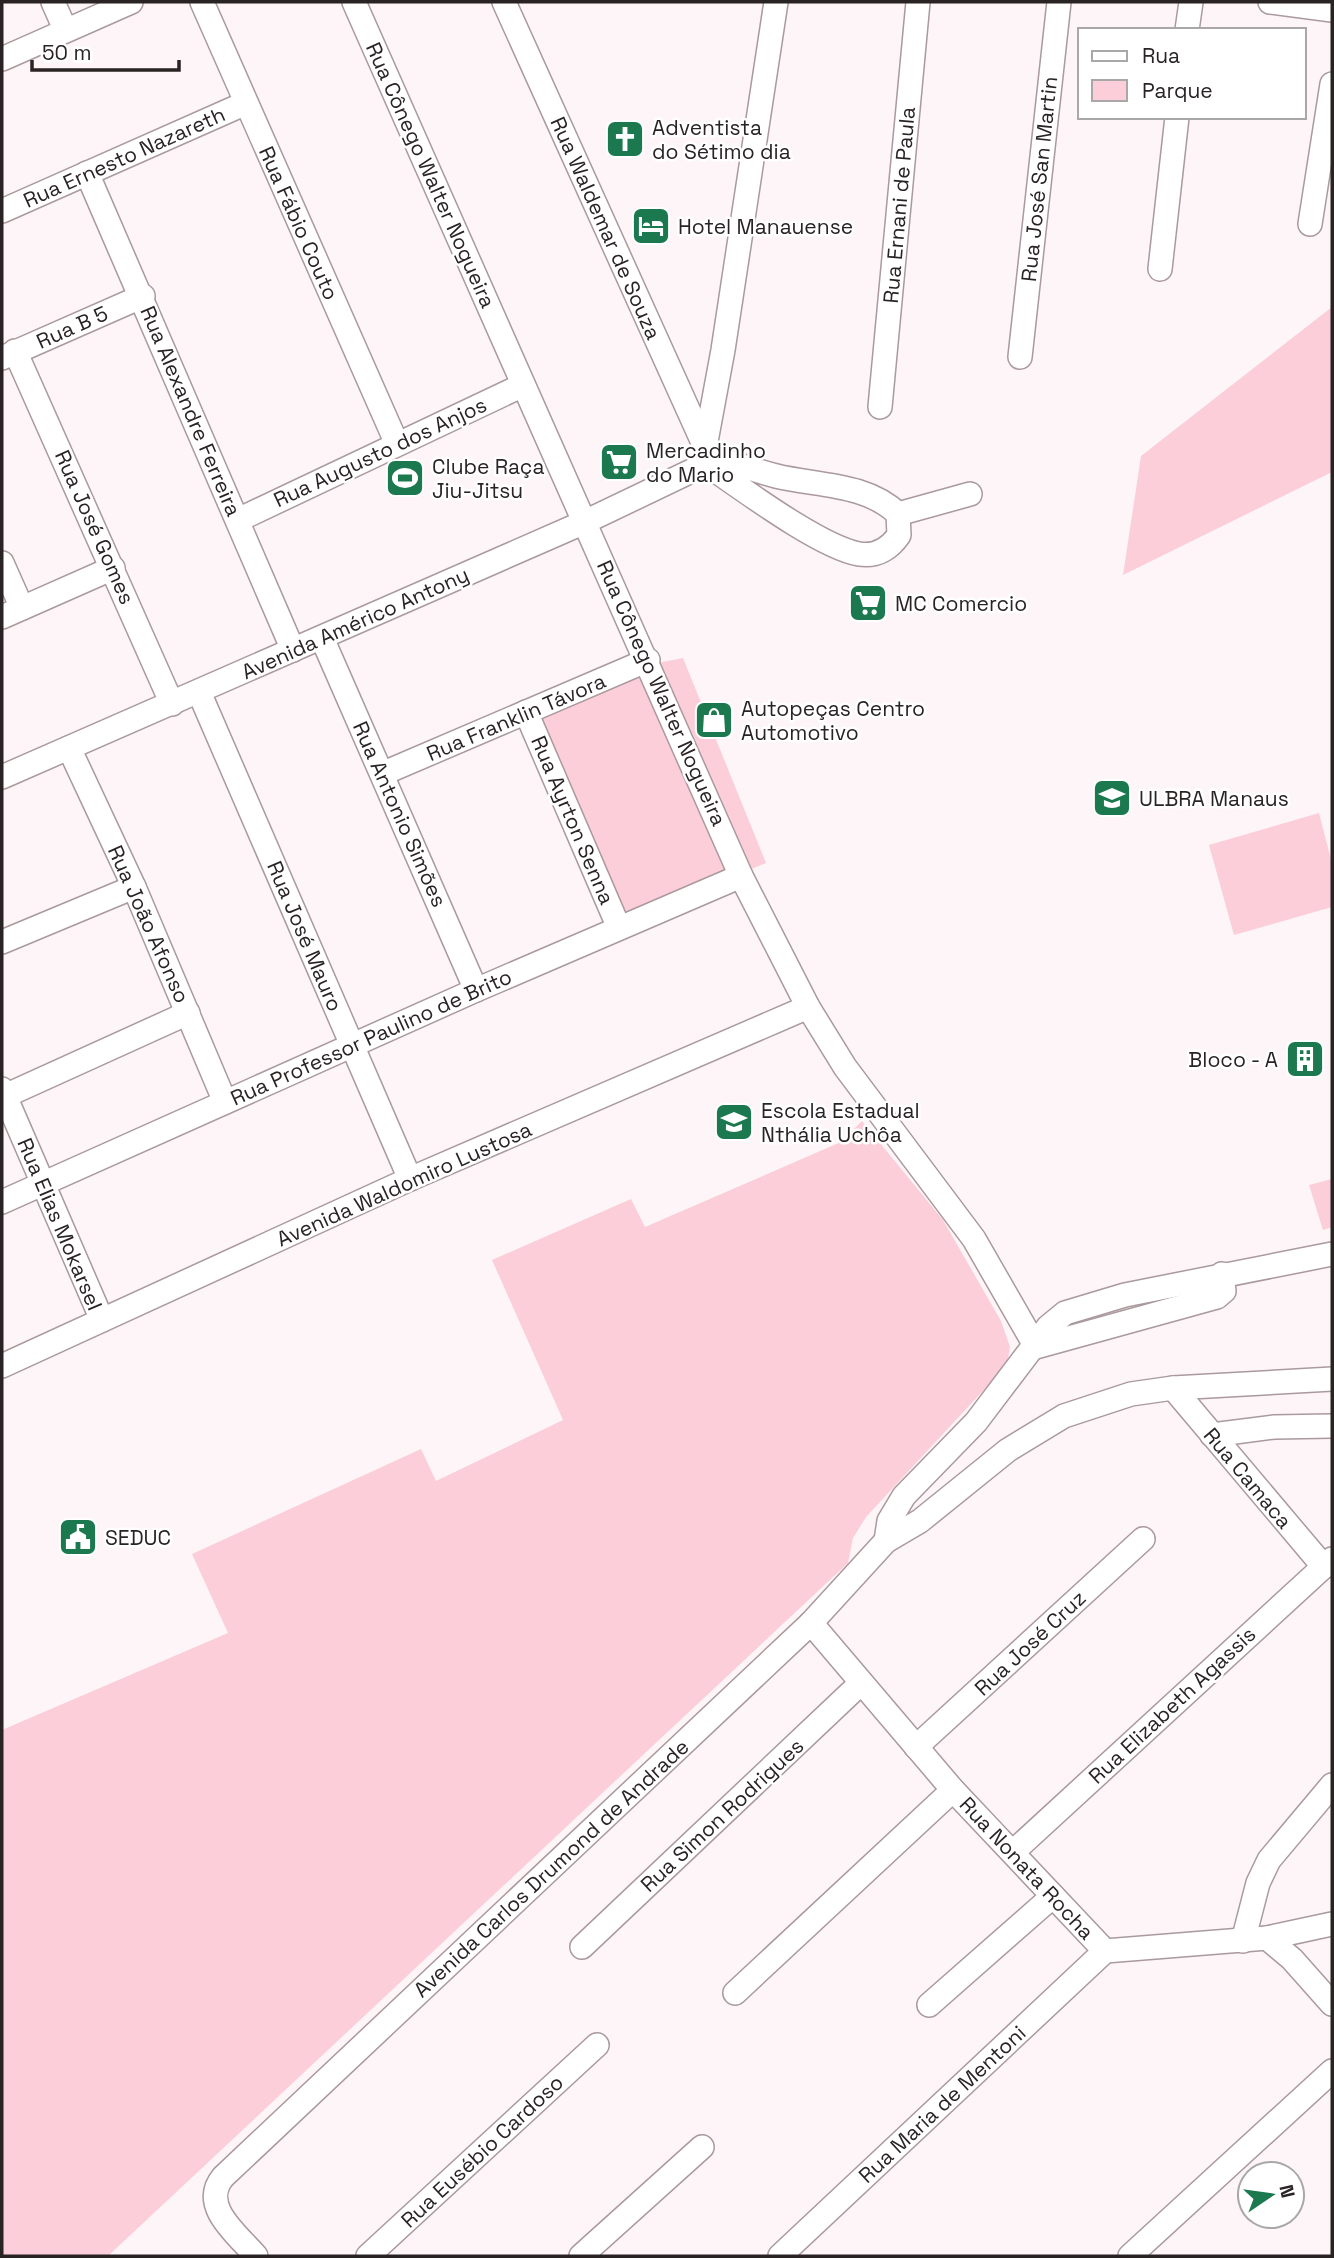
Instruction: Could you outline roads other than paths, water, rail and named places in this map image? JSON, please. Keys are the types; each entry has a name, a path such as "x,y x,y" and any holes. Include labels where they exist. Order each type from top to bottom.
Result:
{"street":[{"path":"53,2 65,29"},
{"path":"2,59 131,2"},
{"name":"Rua Fábio Couto","path":"202,2 397,444"},
{"name":"Rua Cônego Walter Nogueira","path":"354,2 523,385 587,521 741,876 808,1007 883,1121 948,1201 974,1239 1036,1348"},
{"name":"Rua Waldemar de Souza","path":"504,2 706,456"},
{"path":"706,456 776,2"},
{"name":"Rua Ernani de Paula","path":"880,407 918,2"},
{"name":"Rua José San Martin","path":"1020,357 1059,2"},
{"path":"1187,28 1191,2"},
{"path":"1270,2 1332,10"},
{"path":"1310,224 1332,84"},
{"name":"Rua Ernesto Nazareth","path":"2,211 246,103"},
{"path":"1160,270 1177,119"},
{"name":"Rua Alexandre Ferreira","path":"87,173 293,650"},
{"name":"Rua B 5","path":"8,355 142,296"},
{"name":"Rua José Gomes","path":"8,355 113,568 172,704"},
{"name":"Rua Augusto dos Anjos","path":"238,520 523,385"},
{"path":"706,456 774,475 868,494 887,503 898,514 900,535 882,552 858,554 832,544 706,456"},
{"name":"Avenida Américo Antony","path":"2,777 587,521 706,456"},
{"path":"898,514 970,494"},
{"path":"2,563 12,612 113,568"},
{"name":"Rua Antonio Simões","path":"322,638 384,773 476,990"},
{"name":"Rua Franklin Távora","path":"384,773 648,660"},
{"name":"Rua José Mauro","path":"199,692 410,1179"},
{"name":"Rua Ayrton Senna","path":"526,712 619,928"},
{"name":"Rua João Afonso","path":"69,748 134,887 225,1102"},
{"name":"Rua Professor Paulino de Brito","path":"2,1202 476,990 741,876"},
{"path":"2,942 134,887"},
{"name":"Avenida Waldomiro Lustosa","path":"2,1366 410,1179 808,1007"},
{"path":"3,1092 188,1013"},
{"name":"Rua Elias Mokarsel","path":"3,1092 102,1320"},
{"name":"Avenida Carlos Drumond de Andrade","path":"886,1541 889,1521 904,1496 976,1422 1036,1348 1048,1327 1065,1313 1093,1302 1332,1254"},
{"name":"Avenida Carlos Drumond de Andrade","path":"256,2256 222,2217 215,2204 216,2185 811,1623 886,1541 919,1521 1008,1450 1064,1416 1130,1394 1173,1388 1332,1379"},
{"name":"Rua Camaca","path":"1173,1388 1328,1563"},
{"path":"1212,1434 1274,1427 1332,1426"},
{"name":"Rua José Cruz","path":"916,1747 1143,1539"},
{"name":"Rua Elizabeth Agassis","path":"1013,1852 1328,1563"},
{"name":"Rua Nonata Rocha","path":"811,1623 953,1790 1104,1951 1243,1941 1332,1924"},
{"name":"Rua Simon Rodrigues","path":"582,1947 861,1683"},
{"path":"1243,1941 1258,1884 1269,1860 1332,1785"},
{"path":"735,1993 953,1790"},
{"path":"929,2005 1053,1896"},
{"path":"1267,1938 1292,1959 1332,2004"},
{"name":"Rua Maria de Mentoni","path":"780,2256 1104,1951"},
{"name":"Rua Eusébio Cardoso","path":"368,2256 597,2045"},
{"path":"1130,2256 1332,2071"},
{"path":"581,2256 702,2147"}],"place":[{"name":"Adventista do Sétimo dia","path":"625,139"},
{"name":"Hotel Manauense","path":"651,226"},
{"name":"Mercadinho do Mario","path":"619,462"},
{"name":"Clube Raça Jiu-Jitsu","path":"405,478"},
{"name":"MC Comercio","path":"868,603"},
{"name":"Autopeças Centro Automotivo","path":"714,720"},
{"name":"ULBRA Manaus","path":"1112,798"},
{"name":"Bloco - A","path":"1305,1059"},
{"name":"Escola Estadual Nthália Uchôa","path":"734,1122"},
{"name":"SEDUC","path":"78,1537"}]}
